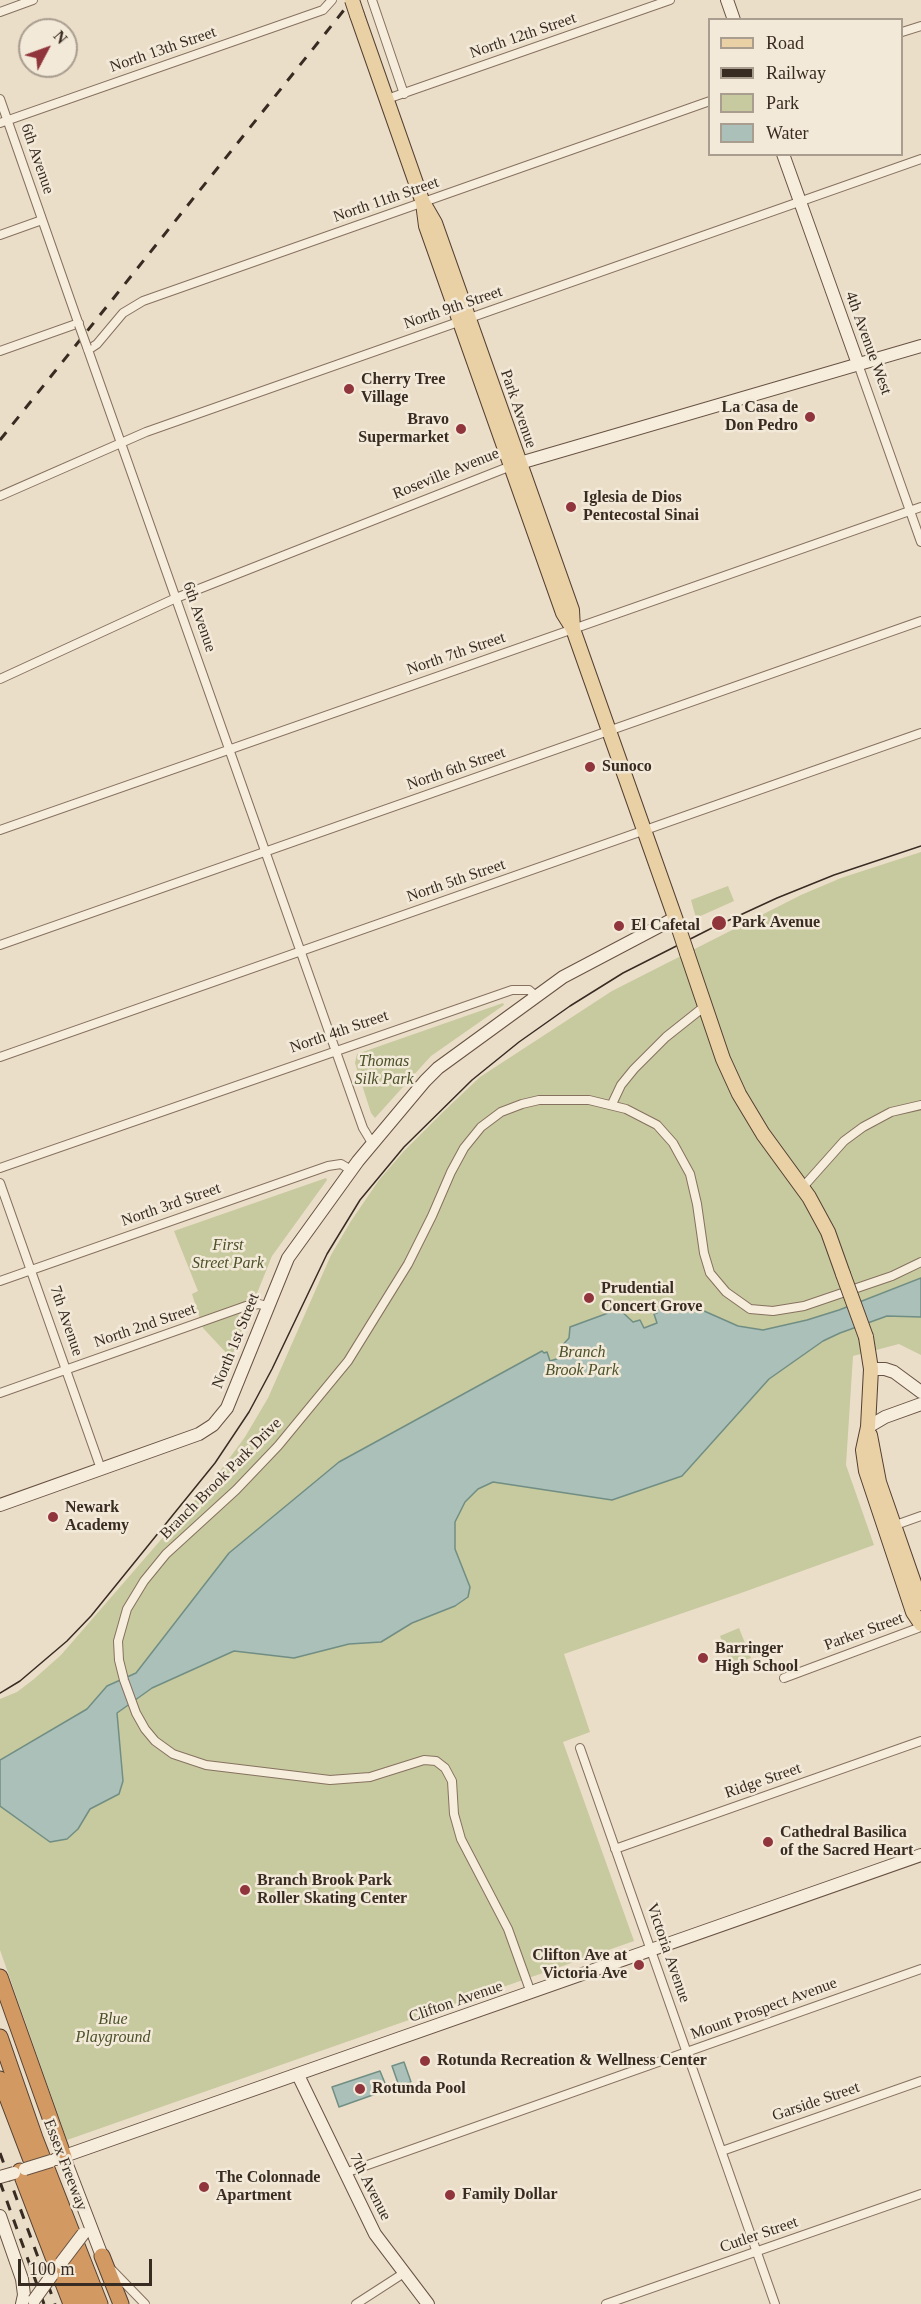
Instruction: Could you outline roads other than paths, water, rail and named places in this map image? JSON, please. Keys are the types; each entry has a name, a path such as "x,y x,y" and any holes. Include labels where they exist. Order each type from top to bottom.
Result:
{"highway":[{"path":"0,1977 58,2159"},
{"name":"Essex Freeway","path":"0,2037 31,2128 100,2304"},
{"name":"Essex Freeway","path":"0,2079 86,2304"},
{"path":"20,2171 71,2304"},
{"path":"104,2260 120,2304"}],"main road":[{"name":"Park Avenue","path":"352,0 423,203 435,223 464,320 515,465 562,613 573,629 729,1072 744,1105 803,1187 824,1224 866,1337 871,1369 868,1426 877,1475 913,1612 921,1626"},
{"path":"727,0 733,18"},
{"name":"4th Avenue West","path":"784,156 858,364"},
{"name":"Roseville Avenue","path":"515,465 921,346"},
{"path":"537,997 568,974 676,922"},
{"name":"North 1st Street","path":"0,1505 199,1434 217,1421 230,1400 288,1258 351,1170 434,1072 537,997"},
{"path":"871,1369 885,1369 894,1372 921,1392"},
{"path":"868,1426 921,1404"},
{"name":"Park Avenue","path":"889,1527 921,1603"},
{"name":"Clifton Avenue","path":"0,2177 58,2159 921,1855"},
{"name":"7th Avenue","path":"298,2075 375,2234 428,2304"},
{"path":"58,2159 86,2215 104,2260"},
{"path":"0,2216 28,2303 83,2234 87,2223 86,2215"}],"street":[{"path":"0,12 33,0"},
{"path":"372,0 404,94"},
{"name":"North 12th Street","path":"387,99 670,0"},
{"name":"North 13th Street","path":"4,122 322,10 332,1"},
{"path":"903,32 921,26"},
{"name":"6th Avenue","path":"0,99 4,122 88,348 363,1128 372,1143"},
{"name":"North 11th Street","path":"88,348 97,344 123,313 138,303 708,102"},
{"name":"North 9th Street","path":"0,496 121,442 921,159"},
{"path":"0,235 42,220"},
{"path":"0,351 79,324"},
{"name":"4th Avenue West","path":"858,364 921,542"},
{"name":"Roseville Avenue","path":"0,679 176,598 515,465"},
{"name":"North 7th Street","path":"0,830 921,507"},
{"name":"North 6th Street","path":"0,945 921,621"},
{"name":"North 5th Street","path":"0,1057 921,733"},
{"name":"North 4th Street","path":"0,1168 517,988 529,990 537,997"},
{"path":"612,1104 621,1085 634,1069 666,1037 705,1006"},
{"name":"Branch Brook Park Drive","path":"531,1993 508,1929 461,1839 454,1814 452,1781 448,1771 442,1765 432,1760 424,1760 378,1776 339,1781 206,1765 181,1757 161,1746 149,1735 136,1713 121,1666 118,1647 127,1609 144,1581 166,1554 236,1490 278,1446 348,1361 408,1264 455,1164 475,1133 501,1112 531,1102 572,1099 612,1104 651,1121 666,1133 687,1167 694,1188 708,1267 721,1288 754,1310 773,1311 804,1306 892,1276 921,1262"},
{"path":"803,1187 844,1141 863,1127 891,1112 921,1105"},
{"name":"North 3rd Street","path":"0,1281 328,1166 341,1164 351,1170"},
{"name":"7th Avenue","path":"0,1183 101,1469"},
{"name":"North 2nd Street","path":"0,1393 246,1306 259,1304 267,1306"},
{"path":"889,1527 921,1516"},
{"name":"Parker Street","path":"784,1678 921,1626"},
{"name":"Ridge Street","path":"615,1849 921,1741"},
{"name":"Victoria Avenue","path":"580,1748 775,2304"},
{"name":"Mount Prospect Avenue","path":"345,2173 921,1969"},
{"name":"Garside Street","path":"722,2151 921,2081"},
{"name":"Cutler Street","path":"606,2304 632,2300 757,2252 921,2194"},
{"path":"104,2260 145,2304"},
{"path":"356,2304 404,2273"}],"water":[{"path":"921,1278 921,1317 887,1316 823,1341 769,1379 682,1476 612,1500 493,1482 478,1489 465,1502 455,1522 455,1549 470,1587 468,1597 455,1606 412,1623 381,1642 349,1644 294,1658 234,1651 152,1688 117,1713 123,1781 119,1794 90,1809 78,1829 67,1839 50,1842 0,1806 0,1760 87,1709 107,1686 136,1673 229,1553 339,1462 542,1351 547,1352 550,1361 563,1357 560,1348 569,1338 570,1327 619,1309 633,1322 640,1320 644,1328 657,1323 654,1314 665,1307 695,1307 738,1326 763,1330 839,1310"},
{"path":"404,2062 411,2082 399,2086 392,2066"},
{"name":"Rotunda Pool","path":"380,2071 389,2093 385,2094 384,2091 339,2107 332,2087"}],"tram line":[{"path":"0,1693 20,1681 67,1641 91,1616 215,1463 249,1412 327,1254 360,1200 404,1147 472,1080 519,1042 570,1006 623,973 777,898 834,875 921,846"}],"railway":[{"path":"0,440 352,0"},
{"path":"0,2153 55,2304"},
{"path":"0,2182 44,2304"}],"place":[{"name":"Cherry Tree Village","path":"349,389"},
{"name":"La Casa de Don Pedro","path":"810,417"},
{"name":"Bravo Supermarket","path":"461,429"},
{"name":"Iglesia de Dios Pentecostal Sinai","path":"571,507"},
{"name":"Sunoco","path":"590,767"},
{"name":"Park Avenue","path":"719,923"},
{"name":"El Cafetal","path":"619,926"},
{"name":"Prudential Concert Grove","path":"589,1298"},
{"name":"Newark Academy","path":"53,1517"},
{"name":"Barringer High School","path":"703,1658"},
{"name":"Cathedral Basilica of the Sacred Heart","path":"768,1842"},
{"name":"Branch Brook Park Roller Skating Center","path":"245,1890"},
{"name":"Clifton Ave at Victoria Ave","path":"639,1965"},
{"name":"Rotunda Recreation & Wellness Center","path":"425,2061"},
{"name":"Rotunda Pool","path":"360,2089"},
{"name":"The Colonnade Apartment","path":"204,2187"},
{"name":"Family Dollar","path":"450,2195"}],"park label":[{"name":"Thomas Silk Park","path":"384,1071"},
{"name":"First Street Park","path":"228,1255"},
{"name":"Branch Brook Park","path":"582,1362"},
{"name":"Blue Playground","path":"113,2029"}]}
